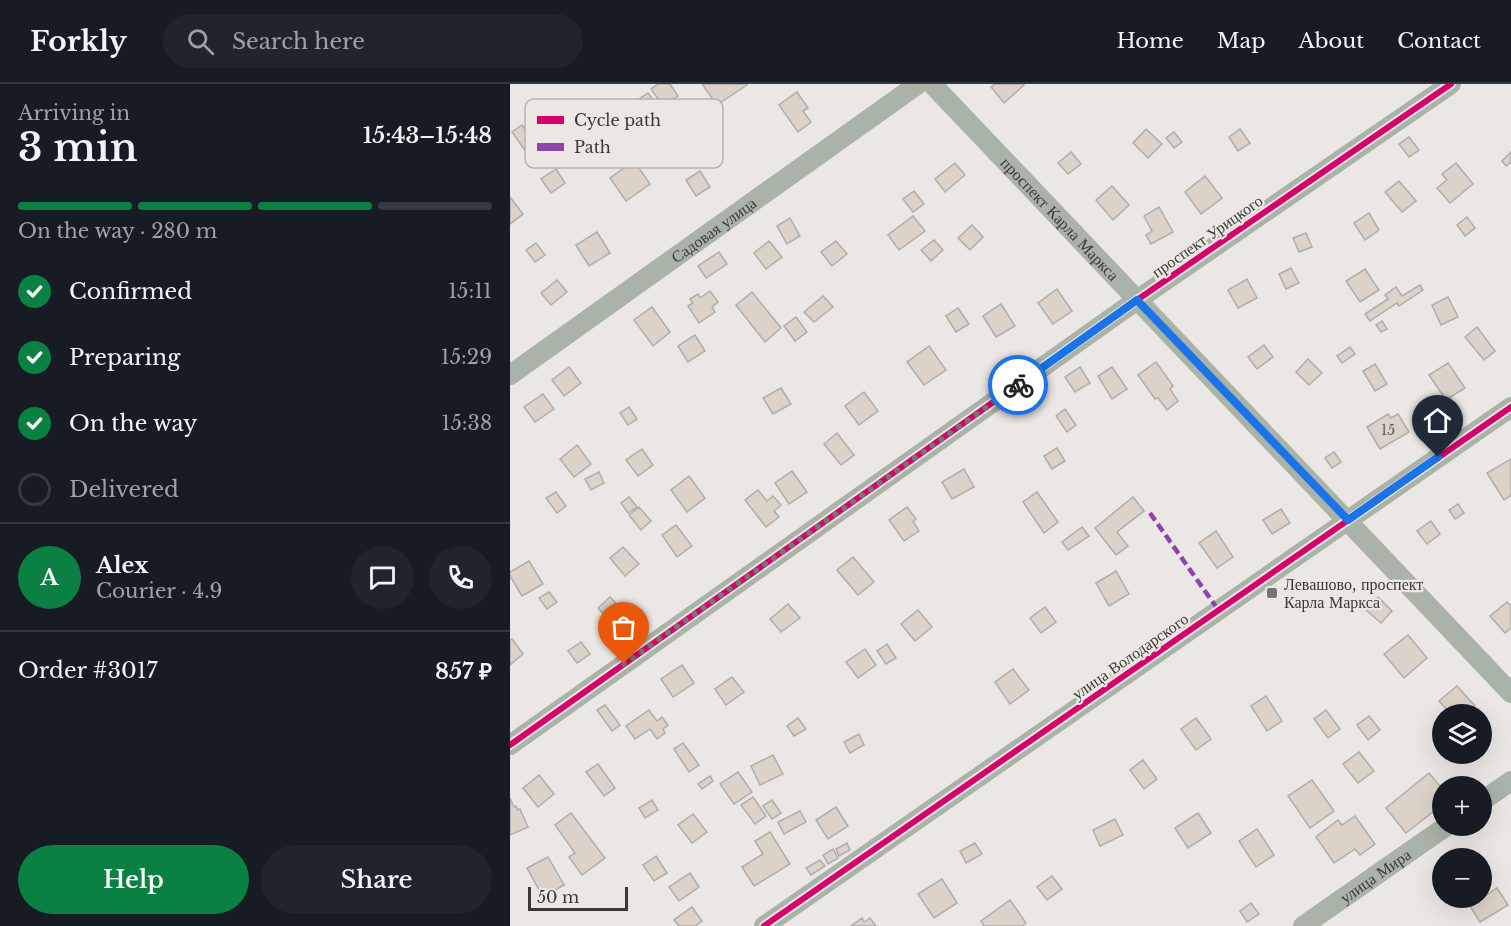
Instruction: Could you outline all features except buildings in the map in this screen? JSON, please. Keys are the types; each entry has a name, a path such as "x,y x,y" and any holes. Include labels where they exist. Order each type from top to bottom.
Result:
{"street":[{"name":"Садовая улица","path":"510,375 918,84"},
{"name":"проспект Карла Маркса","path":"933,84 1511,693"},
{"name":"проспект Урицкого","path":"510,745 1137,300 1451,84"},
{"name":"улица Володарского","path":"764,926 1511,406"},
{"path":"1492,794 1511,781"},
{"name":"улица Мира","path":"1303,926 1432,836"}],"marked path":[{"path":"1150,513 1219,611"}],"cycle path":[{"path":"510,745 1137,300 1451,84"},
{"path":"764,926 1511,407"}],"way so far":[{"path":"624,664 1018,385"}],"place":[{"name":"Левашово, проспект Карла Маркса","path":"1272,593"}],"route":[{"path":"1018,385 1137,300 1348,520 1438,457"}]}
